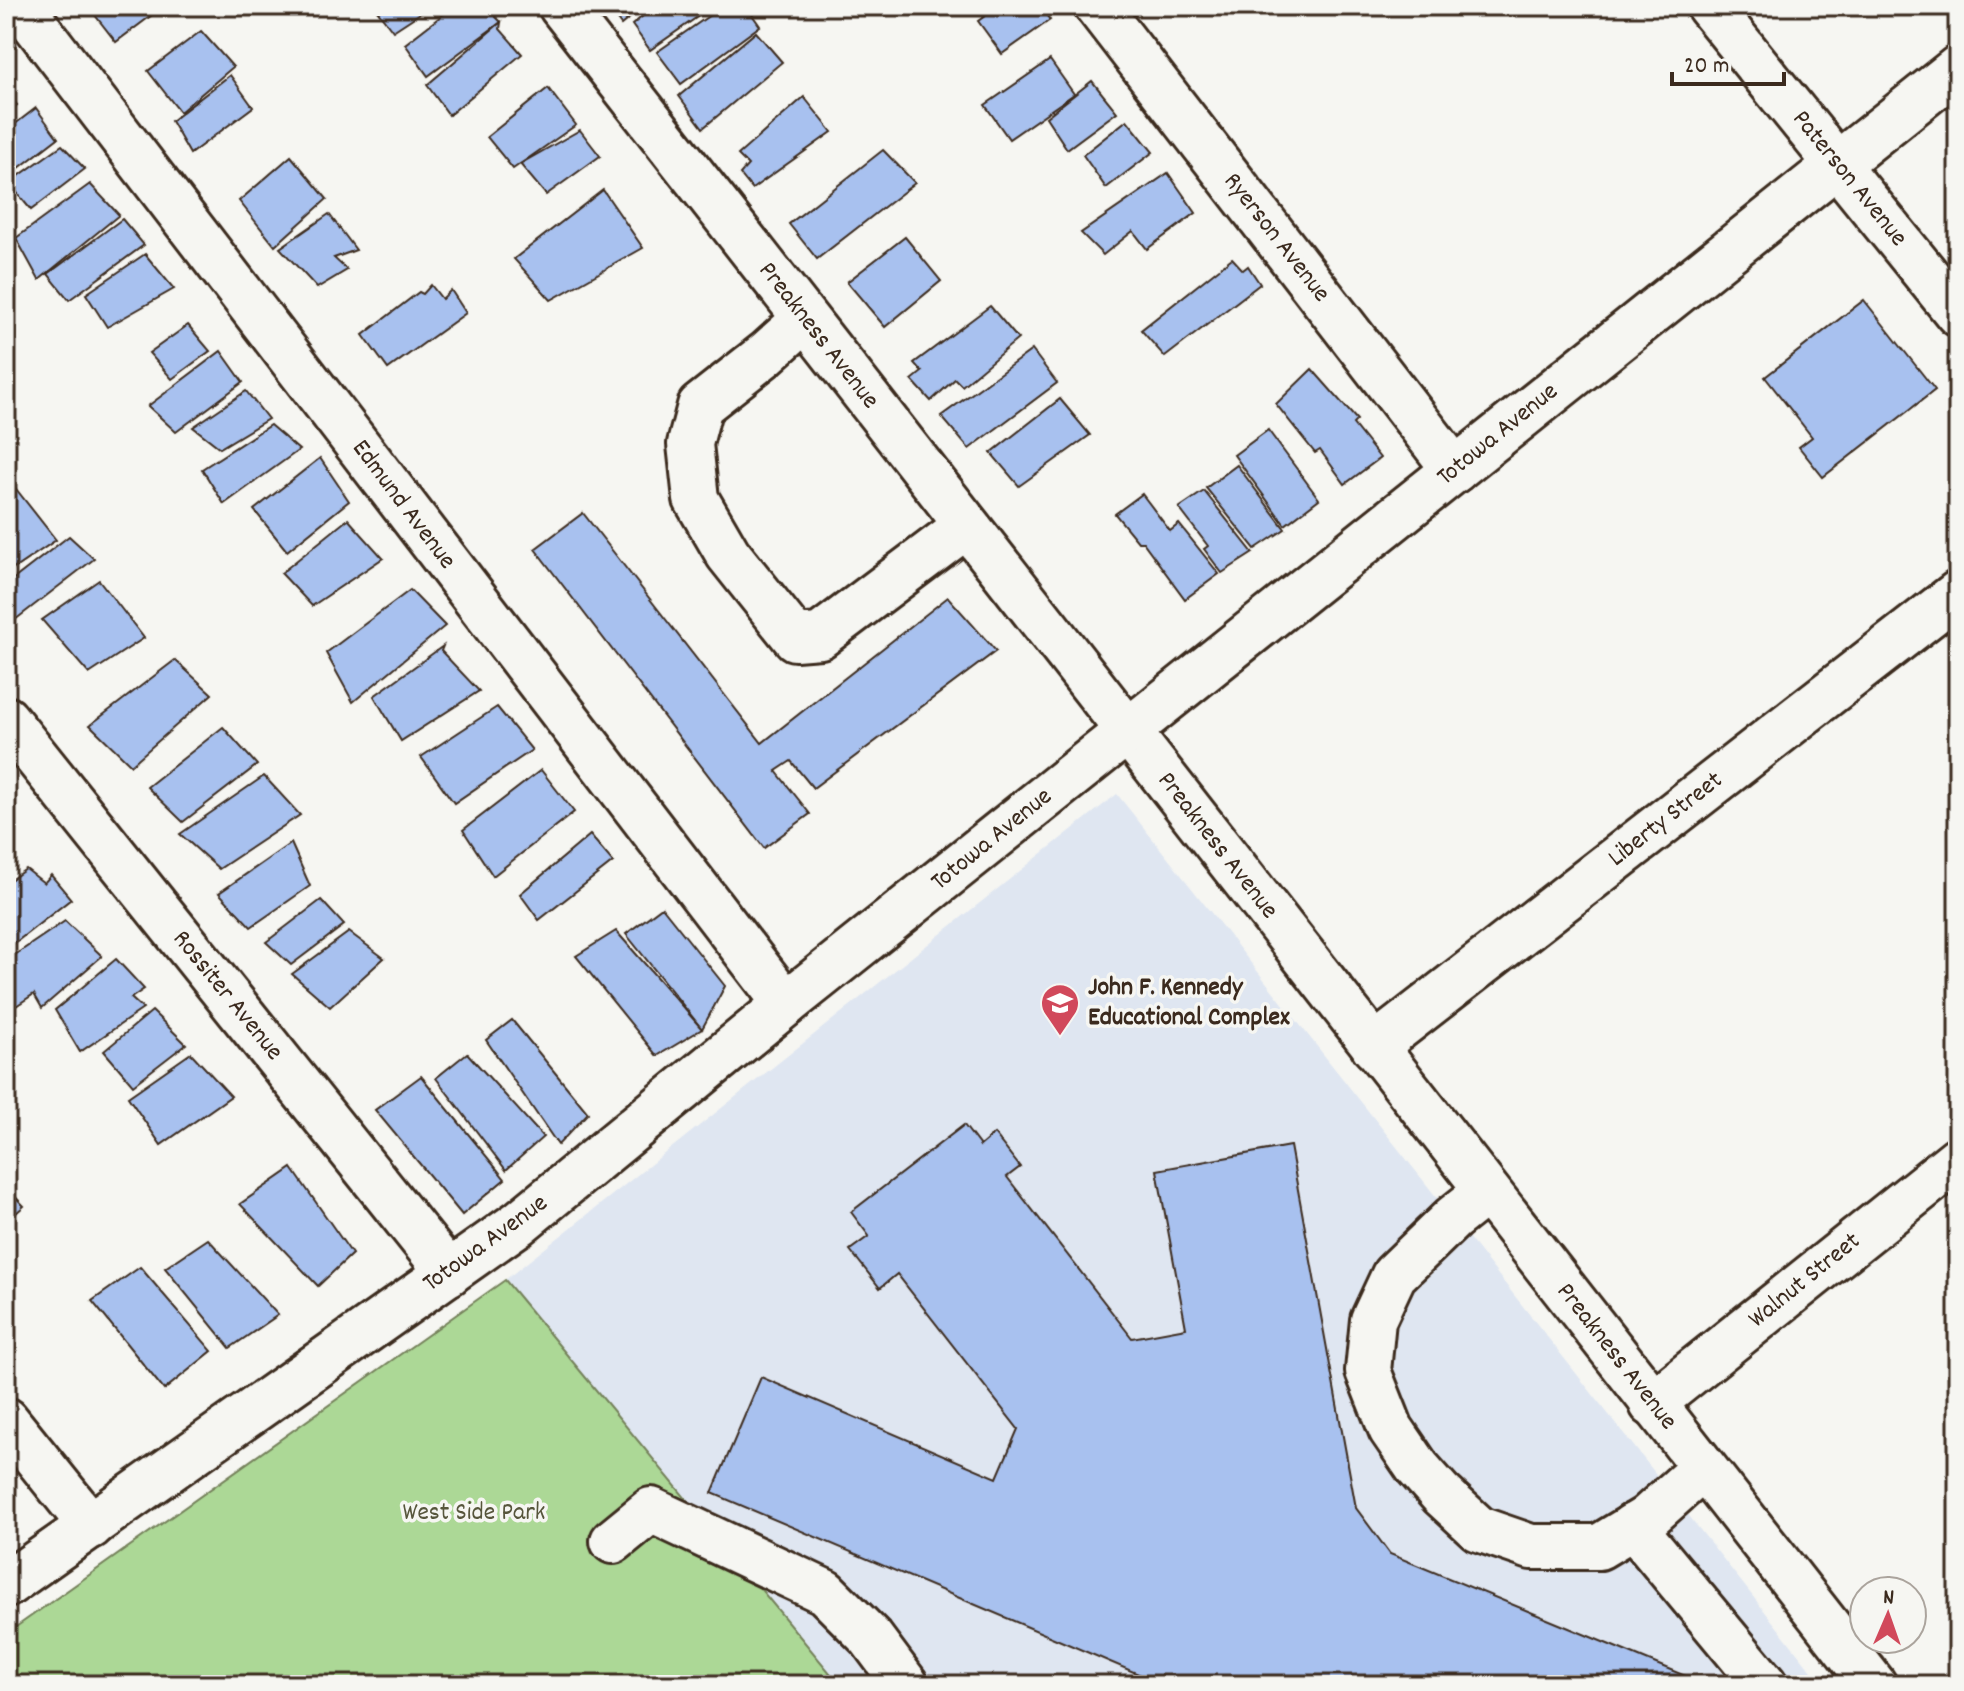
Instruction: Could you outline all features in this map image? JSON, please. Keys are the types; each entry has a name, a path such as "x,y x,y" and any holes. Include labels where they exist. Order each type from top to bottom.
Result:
{"street":[{"name":"Edmund Avenue","path":"21,6 786,1004"},
{"name":"Preakness Avenue","path":"561,6 1874,1685"},
{"name":"Ryerson Avenue","path":"1097,6 1455,470"},
{"name":"Paterson Avenue","path":"1709,6 1958,314"},
{"name":"Totowa Avenue","path":"6,1585 519,1223 786,1004 1958,68"},
{"path":"805,319 700,406 690,444 696,499 728,554 795,638 820,636 966,526"},
{"name":"Liberty Street","path":"1374,1047 1958,593"},
{"name":"Rossiter Avenue","path":"6,719 449,1273"},
{"name":"Walnut Street","path":"1652,1404 1958,1159"},
{"path":"1487,1191 1453,1218 1394,1275 1373,1320 1368,1371 1391,1429 1417,1467 1479,1529 1531,1547 1599,1547 1647,1518 1703,1468"},
{"path":"6,1420 91,1526"},
{"path":"613,1541 651,1510 825,1592 871,1638 906,1685"},
{"path":"1633,1526 1765,1685"}],"shaded area":[{"name":"John F. Kennedy Educational Complex","path":"1117,794 1823,1685 840,1685 505,1280"}],"green space":[{"name":"West Side Park","path":"505,1280 840,1685 6,1685 6,1634"}],"building":[{"path":"96,6 164,6 116,42 91,10"},
{"path":"374,6 431,6 393,31"},
{"path":"454,6 485,6 501,22 428,76 405,44"},
{"path":"607,6 644,6 621,25"},
{"path":"655,6 713,6 650,50 632,25"},
{"path":"723,6 746,6 760,26 681,84 657,52"},
{"path":"999,6 1039,6 1050,20 1002,54 978,21"},
{"path":"501,22 500,29 522,54 449,115 427,85"},
{"path":"201,31 233,67 180,112 148,71"},
{"path":"756,32 782,62 703,128 679,96"},
{"path":"1050,60 1074,94 1009,139 985,105"},
{"path":"230,75 253,107 190,154 171,121"},
{"path":"1092,81 1117,112 1067,149 1046,117"},
{"path":"548,88 576,125 513,169 487,137"},
{"path":"6,92 17,105 6,116"},
{"path":"804,97 832,132 752,189 740,174 748,165 738,155"},
{"path":"36,108 58,138 6,178 6,131"},
{"path":"1127,120 1153,152 1106,188 1083,155"},
{"path":"580,130 600,156 546,195 520,164"},
{"path":"62,145 85,169 31,210 9,183"},
{"path":"883,150 915,183 817,259 789,224"},
{"path":"291,156 327,199 275,246 239,201"},
{"path":"1168,173 1196,213 1147,249 1133,231 1103,255 1081,233"},
{"path":"90,184 119,215 39,280 16,238"},
{"path":"603,190 643,248 551,300 514,259"},
{"path":"329,214 356,250 334,258 347,270 317,288 280,248"},
{"path":"122,219 144,245 69,300 48,274"},
{"path":"905,237 941,281 885,327 847,282"},
{"path":"145,254 174,289 107,327 86,294"},
{"path":"1232,258 1243,270 1248,266 1260,284 1165,357 1141,330"},
{"path":"431,285 442,299 451,290 466,313 388,369 363,335 419,292 423,294"},
{"path":"1864,300 1935,390 1823,477 1799,447 1812,437 1765,377"},
{"path":"990,306 1018,339 962,386 955,379 931,401 912,380 922,372 914,363"},
{"path":"188,325 210,351 172,379 149,353"},
{"path":"1032,350 1057,383 969,449 941,416"},
{"path":"221,351 243,382 176,432 148,406"},
{"path":"1312,369 1357,420 1353,424 1380,458 1345,484 1320,450 1315,453 1276,404"},
{"path":"246,391 268,419 220,448 193,427"},
{"path":"1060,399 1090,435 1019,486 991,453"},
{"path":"270,425 299,450 224,504 202,469"},
{"path":"1268,430 1319,499 1285,525 1234,455"},
{"path":"320,458 349,501 287,551 254,510"},
{"path":"1237,465 1285,529 1255,549 1206,488"},
{"path":"9,480 56,540 6,574 6,482"},
{"path":"1204,491 1253,553 1222,573 1204,549 1208,546 1179,508"},
{"path":"1142,494 1170,531 1179,524 1219,574 1185,599 1143,542 1138,542 1115,514"},
{"path":"583,513 762,743 948,597 996,651 813,788 791,761 776,771 810,814 764,848 535,549"},
{"path":"348,519 383,558 312,606 281,573"},
{"path":"69,536 94,559 15,620 6,610 6,585"},
{"path":"99,580 144,638 89,674 42,620"},
{"path":"410,590 445,626 353,702 326,653"},
{"path":"443,646 441,651 479,691 401,741 374,696"},
{"path":"175,660 212,694 131,765 90,725"},
{"path":"497,707 532,750 454,803 421,757"},
{"path":"223,727 257,765 183,822 147,787"},
{"path":"541,770 574,812 493,876 463,830"},
{"path":"264,776 300,815 219,869 180,834"},
{"path":"590,835 613,862 539,920 520,894"},
{"path":"291,843 310,886 251,927 219,893"},
{"path":"26,869 44,883 51,875 71,899 6,950 6,883"},
{"path":"321,900 344,925 291,965 266,942"},
{"path":"662,907 725,986 702,1029 626,934"},
{"path":"65,921 102,956 42,1008 34,994 16,1006 6,993 6,961"},
{"path":"616,931 702,1029 657,1056 576,956"},
{"path":"349,932 384,958 330,1007 292,974"},
{"path":"116,959 144,989 131,998 143,1009 80,1052 55,1010"},
{"path":"152,1011 186,1044 133,1085 104,1051"},
{"path":"512,1020 588,1113 558,1145 486,1040"},
{"path":"191,1053 231,1096 161,1145 128,1097"},
{"path":"467,1053 543,1137 506,1170 436,1078"},
{"path":"421,1076 505,1179 462,1215 375,1110"},
{"path":"964,1125 980,1146 994,1134 1020,1167 1007,1177 1132,1338 1186,1328 1157,1170 1290,1146 1356,1508 1390,1554 1707,1685 1153,1685 1148,1678 712,1493 761,1377 997,1478 1018,1429 897,1274 880,1288 850,1250 869,1236 851,1212"},
{"path":"292,1168 352,1254 318,1286 240,1204"},
{"path":"6,1187 24,1206 6,1222"},
{"path":"208,1239 278,1315 230,1348 165,1268"},
{"path":"140,1267 212,1351 164,1390 92,1301"}],"place":[{"name":"John F. Kennedy Educational Complex","path":"1060,1037"}]}
